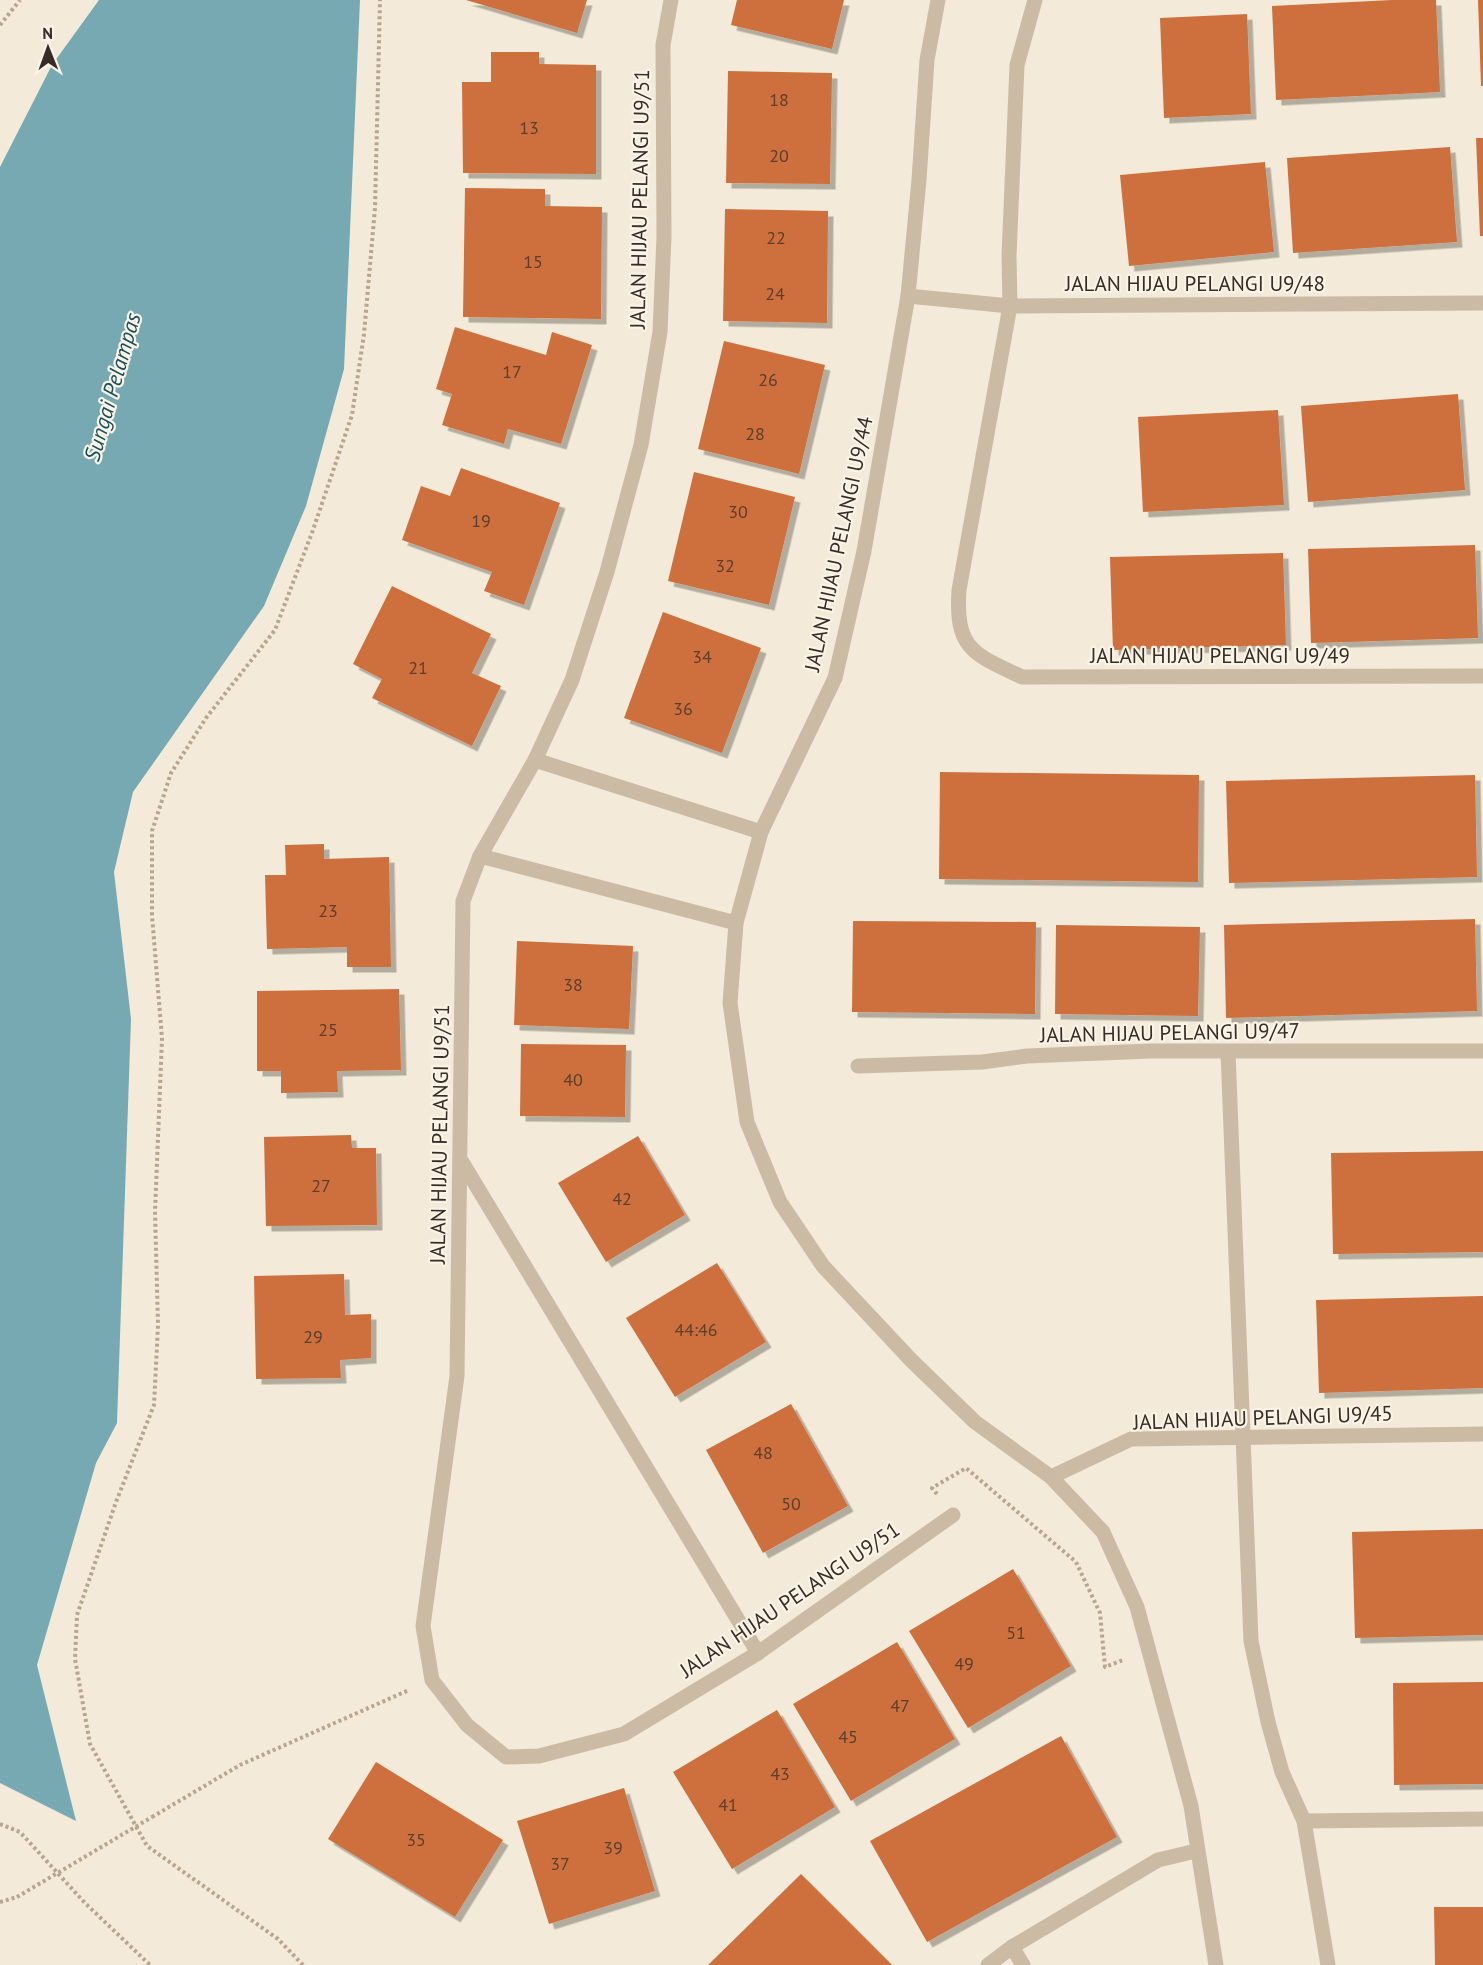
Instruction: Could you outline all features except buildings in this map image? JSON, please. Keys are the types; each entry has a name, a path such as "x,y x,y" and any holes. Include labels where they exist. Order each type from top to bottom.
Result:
{"street":[{"name":"JALAN HIJAU PELANGI U9/51","path":"671,0 663,45 664,237 660,332 641,446 608,572 572,680 535,760 480,856 463,902 457,1376 423,1626 432,1680 467,1725 506,1757 539,1756 624,1734 758,1653 953,1515"},
{"name":"JALAN HIJAU PELANGI U9/44","path":"938,0 927,60 920,180 908,296 864,551 835,678 761,832 736,923 730,1003 747,1122 780,1202 823,1266 911,1360 975,1422 1051,1477 1103,1532 1137,1606 1191,1806 1216,1965"},
{"path":"1010,306 1009,256 1017,65 1035,0"},
{"name":"JALAN HIJAU PELANGI U9/48","path":"908,296 1010,306 1483,303"},
{"name":"JALAN HIJAU PELANGI U9/49","path":"1010,306 959,590 957,618 968,645 977,656 1022,677 1483,676"},
{"path":"535,760 761,832"},
{"path":"480,856 736,923"},
{"name":"JALAN HIJAU PELANGI U9/47","path":"858,1066 982,1062 1080,1053 1483,1050"},
{"path":"1228,1052 1251,1641 1279,1762 1304,1821 1328,1965"},
{"path":"461,1161 758,1653"},
{"name":"JALAN HIJAU PELANGI U9/45","path":"1051,1477 1131,1439 1483,1434"},
{"path":"1304,1821 1483,1819"},
{"path":"988,1965 1012,1947 1158,1860 1197,1851"},
{"path":"1012,1947 1023,1965"}],"path":[{"path":"0,25 20,0"},
{"path":"303,1965 278,1939 147,1846 90,1744 75,1659 77,1615 116,1502 154,1405 158,1325 155,1212 162,1039 152,915 152,831 171,773 206,718 275,630 313,531 352,415 363,334 375,208 380,0"},
{"path":"953,1515 932,1488 966,1468 1076,1562 1100,1613 1105,1667 1149,1650"},
{"path":"0,1902 17,1897 240,1765 432,1680"},
{"path":"0,1824 20,1832 85,1903 150,1965"}],"water":[{"name":"Sungai Pelampas","path":"99,0 360,0 344,369 306,506 264,606 133,792 114,872 131,1019 117,1423 96,1463 37,1665 76,1821 0,1783 0,167 52,65"}]}
